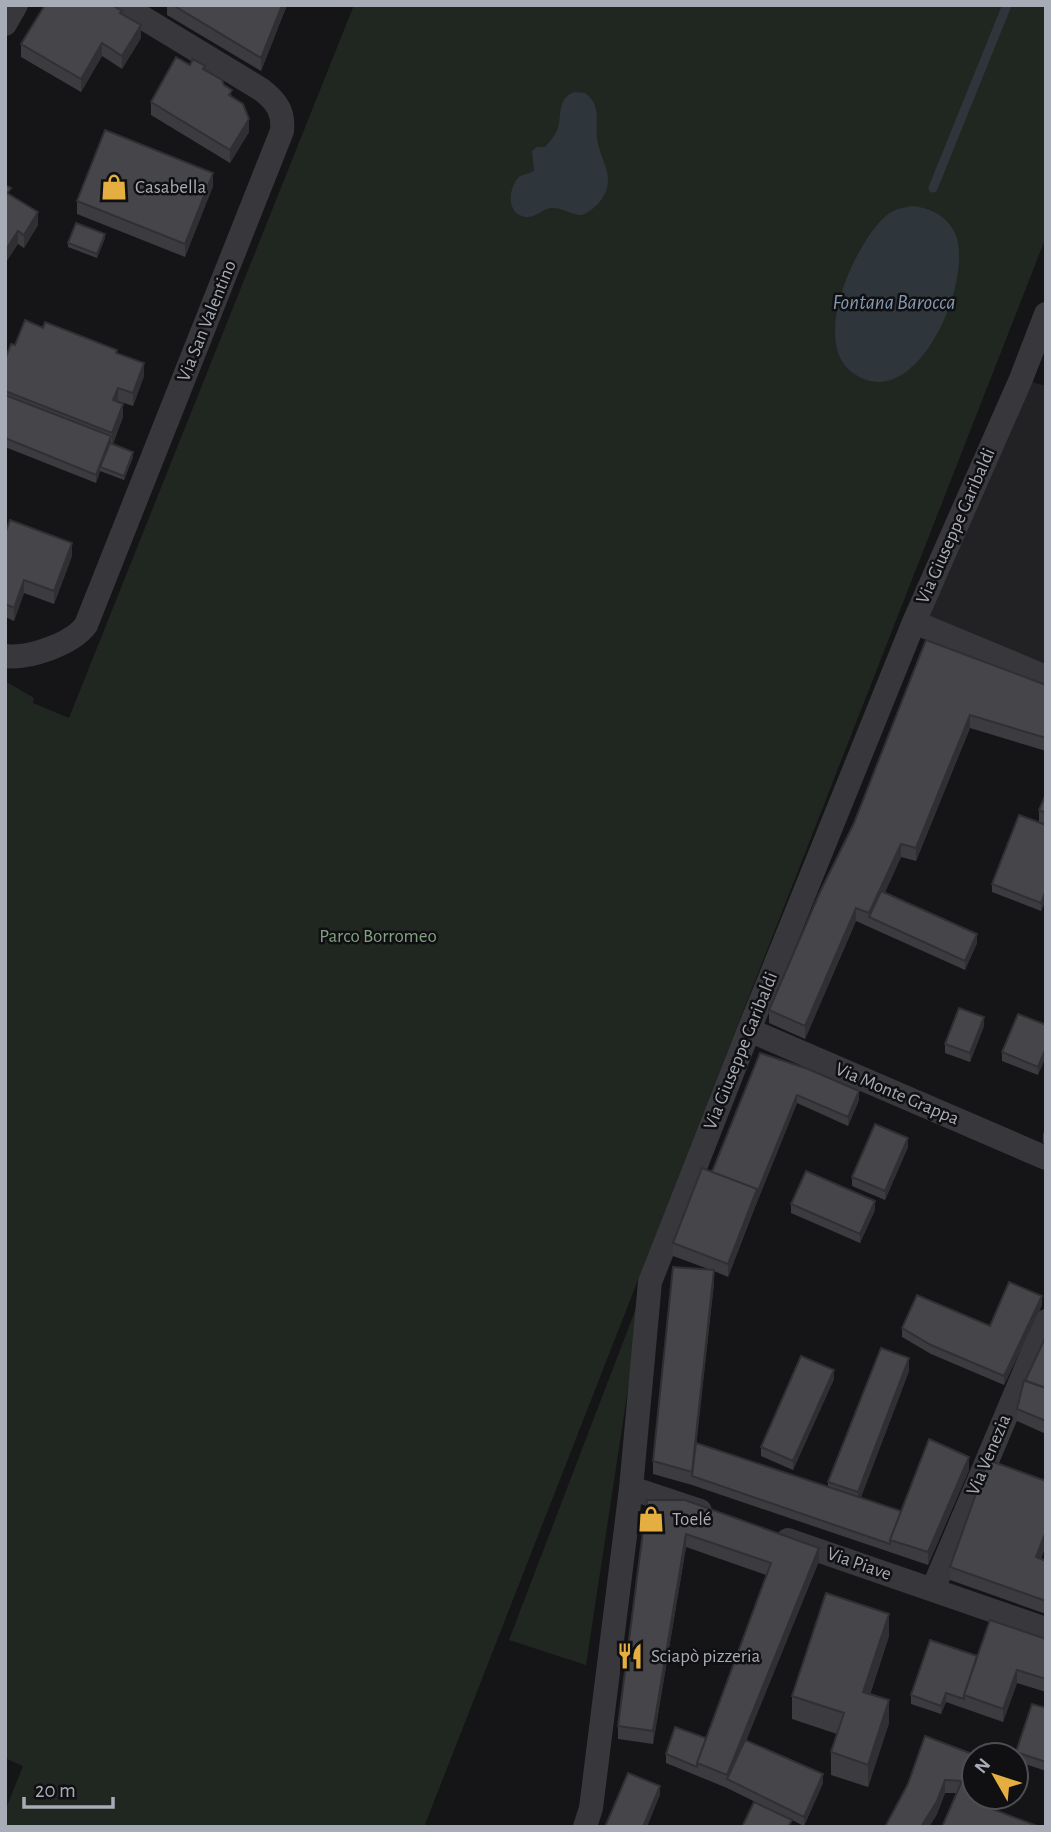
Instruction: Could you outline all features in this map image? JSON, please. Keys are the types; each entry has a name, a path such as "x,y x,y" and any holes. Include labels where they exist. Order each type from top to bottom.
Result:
{"street":[{"path":"5,24 16,5"},
{"name":"Via San Valentino","path":"5,656 20,656 69,641 80,634 86,625 282,131 281,112 277,103 262,90 122,5"},
{"name":"Via Giuseppe Garibaldi","path":"585,1827 591,1808 631,1488 650,1282 914,622 1021,379 1046,314"},
{"path":"914,622 1046,677"},
{"name":"Via Monte Grappa","path":"749,1030 1046,1157"},
{"name":"Via Venezia","path":"933,1589 1046,1321"},
{"path":"631,1488 723,1518"},
{"name":"Via Piave","path":"762,1532 1046,1629"}],"shaded area":[{"path":"1021,379 1046,386 1046,677 914,622"}],"green space":[{"name":"Parco Borromeo","path":"354,5 1046,5 1046,237 424,1827 5,1827 5,1811 23,1766 5,1758 5,681 34,698 33,703 69,718"},
{"path":"643,1290 586,1665 509,1640"}],"water":[{"path":"574,92 585,93 596,108 597,139 608,175 607,189 597,205 582,215 551,208 529,217 520,215 512,206 511,200 515,182 519,177 534,171 532,151 537,147 545,147 554,136 561,107 565,99"},
{"name":"Fontana Barocca","path":"912,206 937,214 947,221 955,233 959,254 957,280 949,308 936,336 920,359 900,376 879,382 856,375 842,361 836,342 836,319 850,270 874,228 890,213"}],"building":[{"path":"45,5 112,5 141,25 122,56 102,43 81,79 21,44"},
{"path":"173,5 282,5 261,58"},
{"path":"176,57 190,65 193,59 205,66 203,69 222,80 224,85 232,90 229,95 243,104 249,119 230,150 151,102"},
{"path":"105,130 213,173 185,244 77,201"},
{"path":"5,185 11,188 7,193 38,212 24,235 18,231 5,251"},
{"path":"76,223 105,234 97,254 68,243"},
{"path":"25,320 43,328 45,322 144,363 133,393 118,388 113,400 123,404 112,433 5,391 5,360 11,344 15,345"},
{"path":"5,395 111,436 96,475 5,438"},
{"path":"110,443 133,452 124,476 100,467"},
{"path":"10,520 72,543 54,591 24,580 14,608 5,604 5,534"},
{"path":"926,640 1046,685 1046,738 970,715 916,848 901,844 869,913 856,908 805,1026 769,1010 820,892 854,823"},
{"path":"1046,794 1046,813 1039,810"},
{"path":"1019,815 1046,825 1046,890 1041,903 992,884"},
{"path":"881,891 977,934 965,961 869,917"},
{"path":"959,1008 984,1017 970,1053 945,1044"},
{"path":"1018,1014 1046,1025 1046,1048 1038,1067 1002,1052"},
{"path":"760,1053 808,1069 859,1091 848,1117 797,1095 757,1193 757,1189 712,1172"},
{"path":"875,1124 908,1138 885,1191 852,1177"},
{"path":"702,1168 757,1189 728,1264 673,1243"},
{"path":"806,1171 875,1201 860,1234 791,1204"},
{"path":"673,1267 714,1270 692,1472 653,1461"},
{"path":"1009,1282 1042,1296 1004,1376 931,1345 902,1328 917,1295 990,1326"},
{"path":"1046,1336 1046,1388 1025,1381"},
{"path":"881,1348 909,1358 858,1492 828,1482"},
{"path":"801,1356 834,1370 793,1461 761,1447"},
{"path":"1024,1380 1046,1388 1046,1421 1017,1409"},
{"path":"929,1439 969,1457 928,1552 890,1540"},
{"path":"696,1443 901,1511 890,1544 692,1476"},
{"path":"988,1460 1046,1481 1046,1531 1036,1557 1046,1561 1046,1601 950,1567"},
{"path":"647,1500 685,1500 819,1548 727,1775 697,1763 771,1563 686,1534 653,1731 618,1726"},
{"path":"826,1593 889,1614 863,1692 889,1700 868,1765 831,1752 844,1713 792,1696"},
{"path":"990,1620 1046,1639 1046,1679 1017,1670 1003,1709 964,1695"},
{"path":"930,1640 977,1656 964,1699 946,1693 941,1706 911,1695"},
{"path":"1032,1704 1046,1708 1046,1762 1030,1757 1030,1741 1020,1741"},
{"path":"675,1727 706,1738 697,1767 666,1754"},
{"path":"925,1736 960,1749 960,1781 945,1780 937,1801 921,1827 885,1827 908,1784"},
{"path":"745,1740 823,1774 804,1817 727,1779"},
{"path":"628,1773 660,1786 643,1827 605,1827"},
{"path":"960,1786 960,1811 997,1811 1040,1827 942,1827"},
{"path":"754,1802 792,1820 788,1827 742,1827"}],"waterway":[{"path":"933,188 1007,5"}],"place":[{"name":"Casabella","path":"114,187"},
{"name":"Toelé","path":"651,1519"},
{"name":"Sciapò pizzeria","path":"630,1656"}]}
